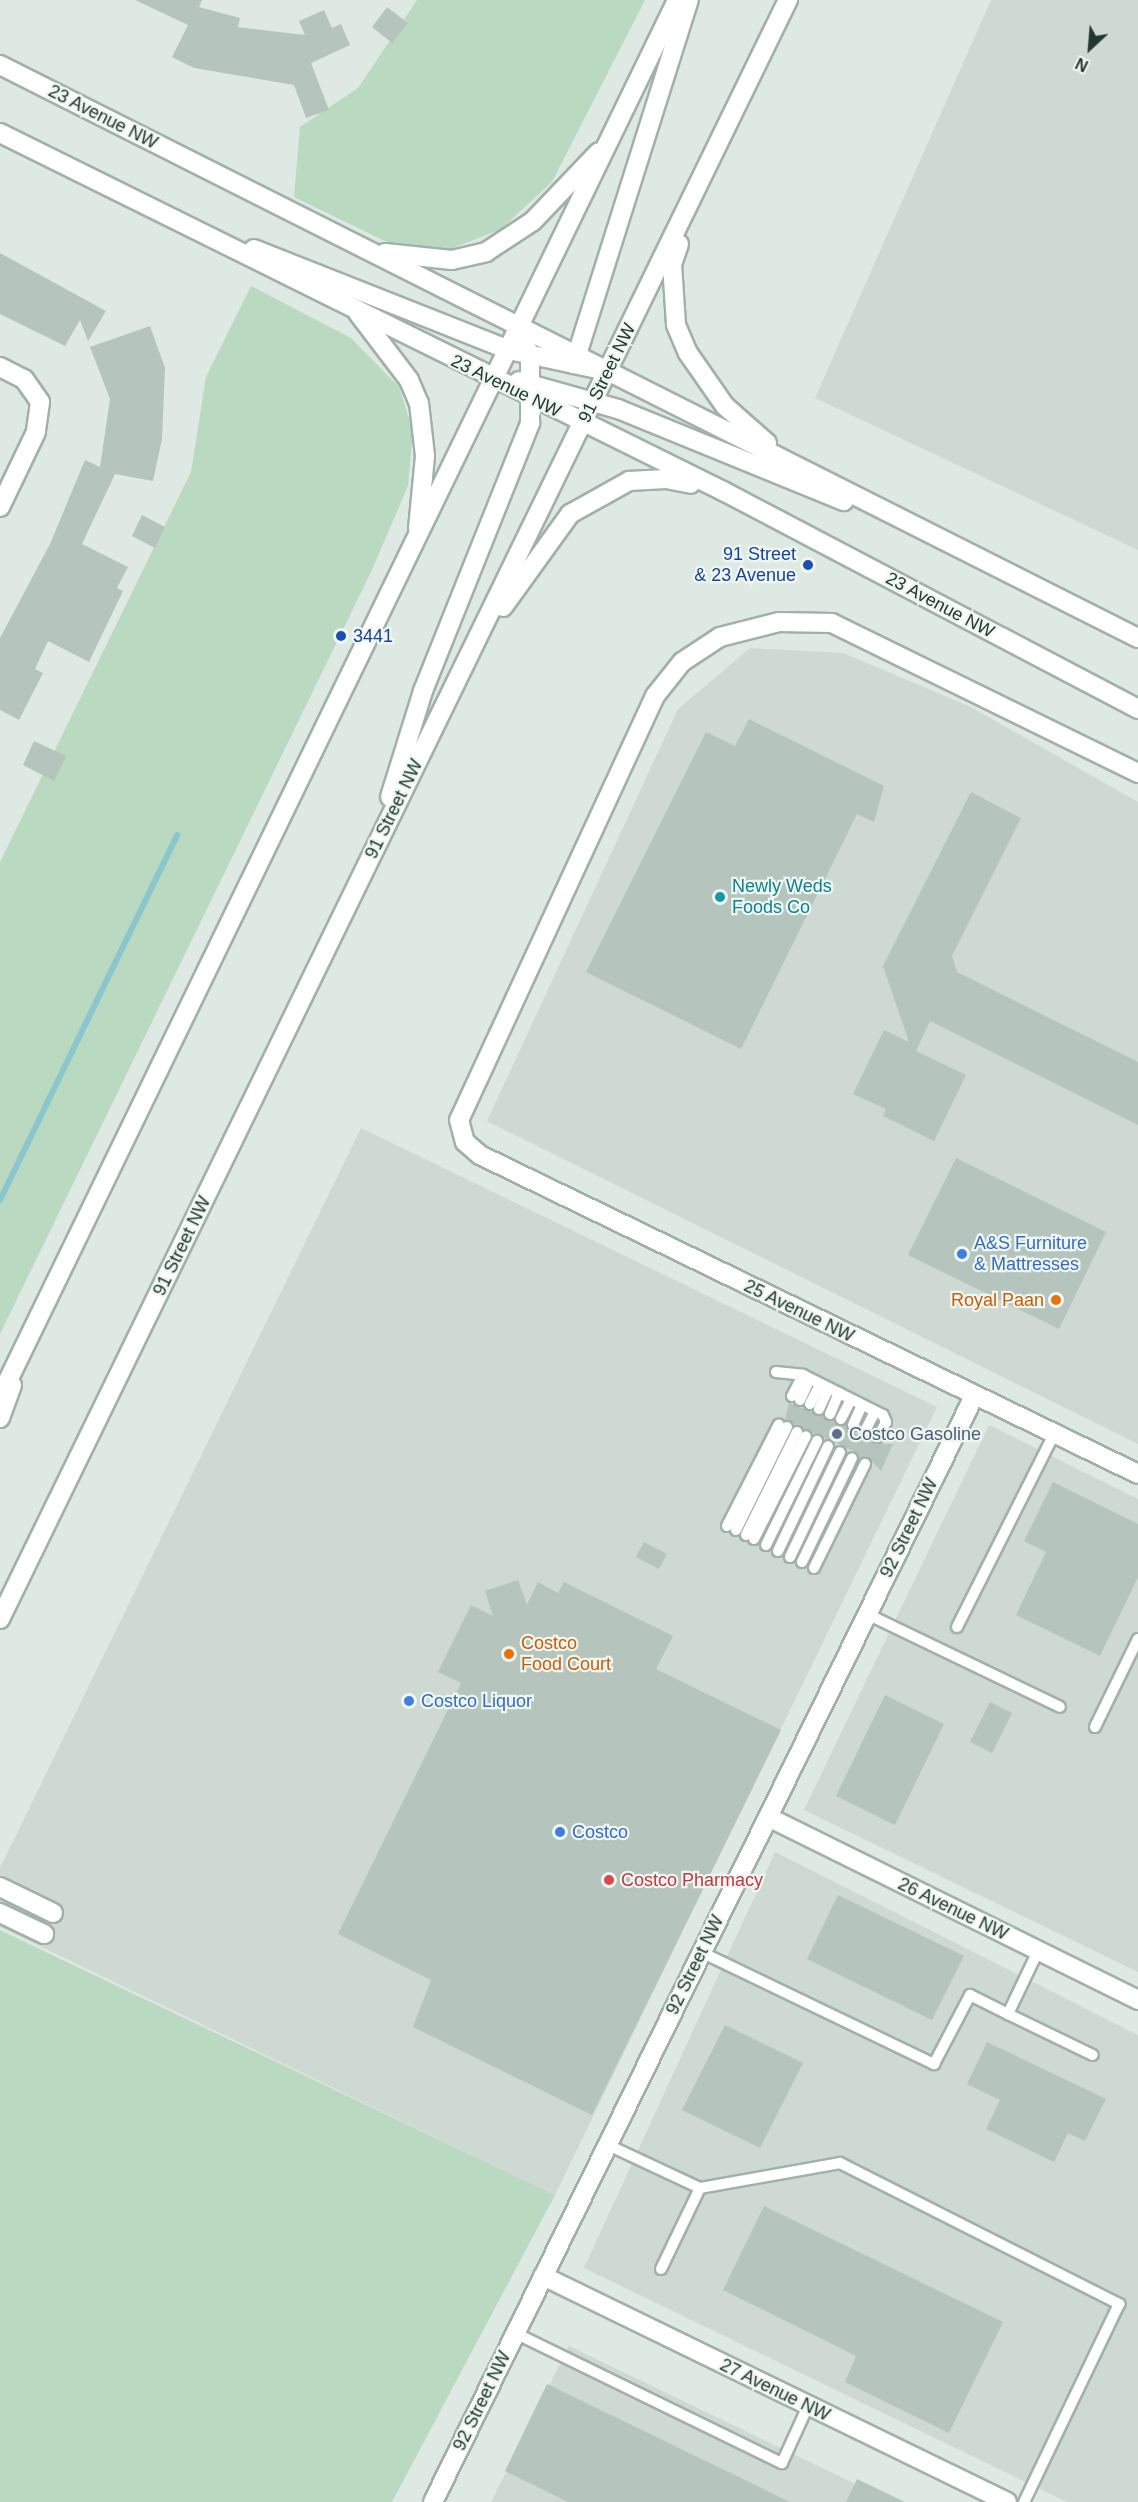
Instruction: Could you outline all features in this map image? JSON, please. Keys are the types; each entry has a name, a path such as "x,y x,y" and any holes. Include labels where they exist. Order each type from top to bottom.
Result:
{"main road":[{"path":"0,1397 416,544 677,0"},
{"path":"582,424 574,394 575,360 689,0"},
{"name":"91 Street NW","path":"0,1618 788,0"},
{"name":"23 Avenue NW","path":"0,65 370,251 520,328 575,360 608,370 1138,638"},
{"name":"23 Avenue NW","path":"0,133 129,200 494,380"},
{"path":"370,251 452,260 486,252 533,221 608,142"},
{"path":"695,191 672,264 676,325 724,406 789,461"},
{"path":"129,200 509,351 530,358 575,360"},
{"path":"357,312 409,380 423,419 416,544"},
{"path":"369,860 423,692 525,439 531,389 530,358 520,328"},
{"path":"0,367 24,378 40,402 36,432 0,507"},
{"path":"494,380 531,389 574,394 965,550"},
{"name":"23 Avenue NW","path":"531,389 582,424 723,491 1138,709"},
{"path":"465,663 570,514 629,481 666,478 723,491"},
{"name":"25 Avenue NW","path":"1138,773 832,623 779,622 720,637 682,662 655,696 462,1102 459,1120 465,1142 579,1205 1138,1474"},
{"path":"0,1418 29,1339"},
{"name":"92 Street NW","path":"433,2502 974,1396"},
{"name":"26 Avenue NW","path":"768,1817 1138,2000"},
{"path":"0,1887 53,1913"},
{"path":"0,1913 44,1934"},
{"name":"27 Avenue NW","path":"543,2276 1007,2502"}],"lane":[{"path":"776,1372 820,1384 875,1411 886,1418 879,1437"},
{"path":"810,1404 820,1384"},
{"path":"810,1404 820,1384"},
{"path":"810,1404 820,1384"},
{"path":"841,1419 851,1400"},
{"path":"853,1425 862,1405"},
{"path":"865,1431 875,1411"},
{"path":"797,1432 741,1533 797,1432"},
{"path":"766,1545 797,1432"},
{"path":"957,1627 1054,1434"},
{"path":"778,1551 828,1446"},
{"path":"790,1557 840,1452"},
{"path":"802,1562 852,1458"},
{"path":"814,1568 865,1464"},
{"path":"867,1614 1060,1707"},
{"path":"1095,1727 1138,1639"},
{"path":"1008,2014 1038,1951"},
{"path":"701,1952 934,2064 970,1995 1093,2055"},
{"path":"608,2145 700,2188 840,2163 1119,2304 1024,2502"},
{"path":"662,2269 700,2188"},
{"path":"515,2333 782,2463 808,2406"}],"shaded area":[{"path":"991,0 1138,0 1138,550 815,398"},
{"path":"750,648 843,653 971,707 1138,802 1138,1444 487,1121 678,709"},
{"path":"361,1128 937,1407 555,2195 0,1927 0,1868"},
{"path":"989,1425 1138,1499 1138,1972 804,1810"},
{"path":"775,1852 1138,2035 1138,2502 1067,2502 584,2268"},
{"path":"569,2346 893,2502 491,2502"}],"green space":[{"path":"417,0 645,0 552,182 501,229 451,249 395,246 294,197 300,127 358,88"},
{"path":"251,286 351,338 399,387 413,431 408,486 371,572 0,1334 0,862 191,472 206,377"},
{"path":"0,1930 555,2195 392,2502 0,2502"}],"building":[{"path":"135,0 202,0 199,7 240,18 238,27 305,35 299,21 324,10 332,28 341,24 350,45 311,63 329,110 306,118 294,85 194,68 172,57 188,25"},
{"path":"387,7 408,23 392,43 372,27"},
{"path":"0,253 106,311 88,341 80,320 65,346 0,314"},
{"path":"150,326 165,368 162,439 153,481 115,474 82,544 128,567 117,588 123,591 89,662 48,641 35,669 43,673 19,720 0,710 0,638 50,544 85,460 100,467 110,399 90,347"},
{"path":"142,515 165,527 155,548 132,536"},
{"name":"Newly Weds Foods Co","path":"749,719 884,786 874,822 857,814 741,1049 586,972 706,732 735,746"},
{"path":"34,741 66,756 54,781 23,765"},
{"path":"971,792 1021,818 952,956 957,972 1138,1062 1138,1125 930,1021 916,1051 966,1075 934,1141 883,1116 886,1109 853,1094 884,1030 909,1042 883,966"},
{"path":"956,1158 1106,1232 1059,1329 908,1255"},
{"name":"Costco Gasoline","path":"789,1403 846,1425 862,1438 871,1435 875,1444 893,1444 881,1471 869,1458 859,1460 856,1452 785,1420"},
{"path":"1053,1482 1138,1524 1138,1577 1100,1656 1016,1615 1046,1552 1024,1541"},
{"path":"644,1542 667,1554 659,1569 636,1557"},
{"name":"Costco","path":"518,1580 527,1605 538,1582 558,1593 564,1582 673,1636 656,1669 781,1730 592,2115 413,2027 431,1980 338,1934 461,1683 438,1672 471,1605 493,1616 485,1591"},
{"path":"885,1695 944,1724 895,1825 836,1796"},
{"path":"990,1702 1012,1713 992,1753 970,1742"},
{"path":"838,1895 964,1956 932,2020 807,1959"},
{"path":"725,2025 803,2063 760,2148 682,2110"},
{"path":"987,2042 1106,2099 1085,2141 1068,2133 1054,2162 986,2129 1000,2100 967,2084"},
{"path":"764,2206 1003,2322 949,2433 845,2382 856,2356 723,2290"},
{"path":"547,2384 790,2502 568,2502 505,2471"},
{"path":"857,2479 905,2502 846,2502"}],"waterway":[{"path":"0,1200 177,835"}],"place":[{"name":"91 Street & 23 Avenue","path":"808,565"},
{"name":"3441","path":"341,636"},
{"name":"Newly Weds Foods Co","path":"720,897"},
{"name":"A&S Furniture & Mattresses","path":"962,1254"},
{"name":"Royal Paan","path":"1056,1300"},
{"name":"Costco Gasoline","path":"837,1434"},
{"name":"Costco Food Court","path":"509,1654"},
{"name":"Costco Liquor","path":"409,1701"},
{"name":"Costco","path":"560,1832"},
{"name":"Costco Pharmacy","path":"609,1880"}]}
